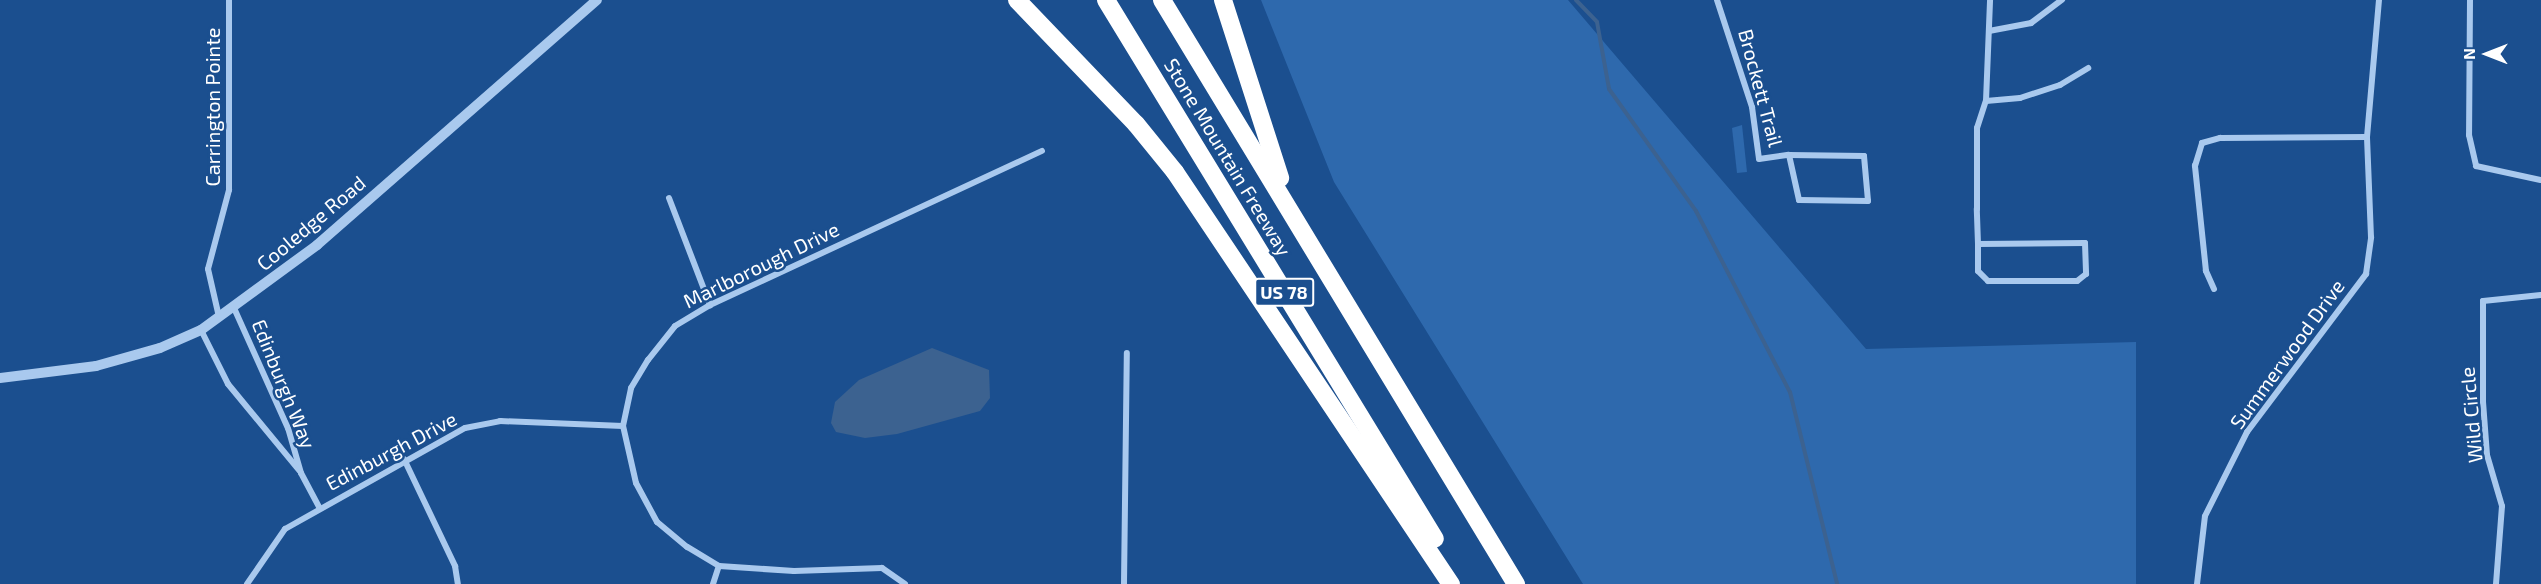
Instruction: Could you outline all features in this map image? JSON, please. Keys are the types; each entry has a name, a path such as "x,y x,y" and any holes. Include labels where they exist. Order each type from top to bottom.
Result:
{"highway":[{"path":"1017,0 1136,124 1175,172 1451,584"},
{"name":"Stone Mountain Freeway","path":"1106,0 1463,584"},
{"name":"Stone Mountain Freeway","path":"1162,0 1516,584"},
{"path":"1222,0 1291,211"}],"street":[{"name":"Carrington Pointe","path":"219,318 207,277 229,190 229,0"},
{"name":"Cooledge Road","path":"0,378 96,366 159,348 201,330 317,245 597,0"},
{"name":"Brockett Trail","path":"1717,0 1752,107 1759,159 1789,155 1864,156 1868,201 1800,200 1789,155"},
{"path":"1978,244 2085,243 2086,274 2077,281 1988,281 1978,271 1977,128 1986,101 1990,0"},
{"path":"1989,31 2031,23 2062,0"},
{"name":"Summerwood Drive","path":"2197,584 2205,516 2247,432 2366,274 2371,237 2367,137 2379,0"},
{"path":"2470,0 2469,135 2476,166 2541,180"},
{"path":"1986,101 2019,98 2060,85 2088,68"},
{"path":"2214,289 2206,271 2195,166 2202,143 2220,138 2367,137"},
{"name":"Marlborough Drive","path":"905,584 882,568 794,571 719,566 687,548 657,522 636,483 622,426 632,388 648,360 675,326 711,305 1042,151"},
{"path":"669,198 711,305"},
{"name":"Wild Circle","path":"2496,584 2502,506 2487,455 2483,402 2483,300 2541,295"},
{"name":"Edinburgh Way","path":"234,308 288,428 301,473"},
{"name":"Edinburgh Way","path":"201,330 228,384 301,473 320,508"},
{"path":"1124,584 1127,353"},
{"name":"Edinburgh Drive","path":"247,584 285,529 404,459 465,428 500,421 622,426"},
{"path":"404,459 455,566 458,584"},
{"path":"712,584 719,566"}],"shaded area":[{"path":"1261,0 1568,0 1866,349 2136,342 2136,584 1583,584 1334,182"},
{"path":"1742,125 1747,172 1737,173 1732,128"},
{"path":"932,348 989,370 990,398 980,411 897,434 865,438 836,432 831,423 835,402 859,380"}],"waterway":[{"path":"1576,0 1597,22 1609,89 1696,211 1790,392 1837,584"}]}
